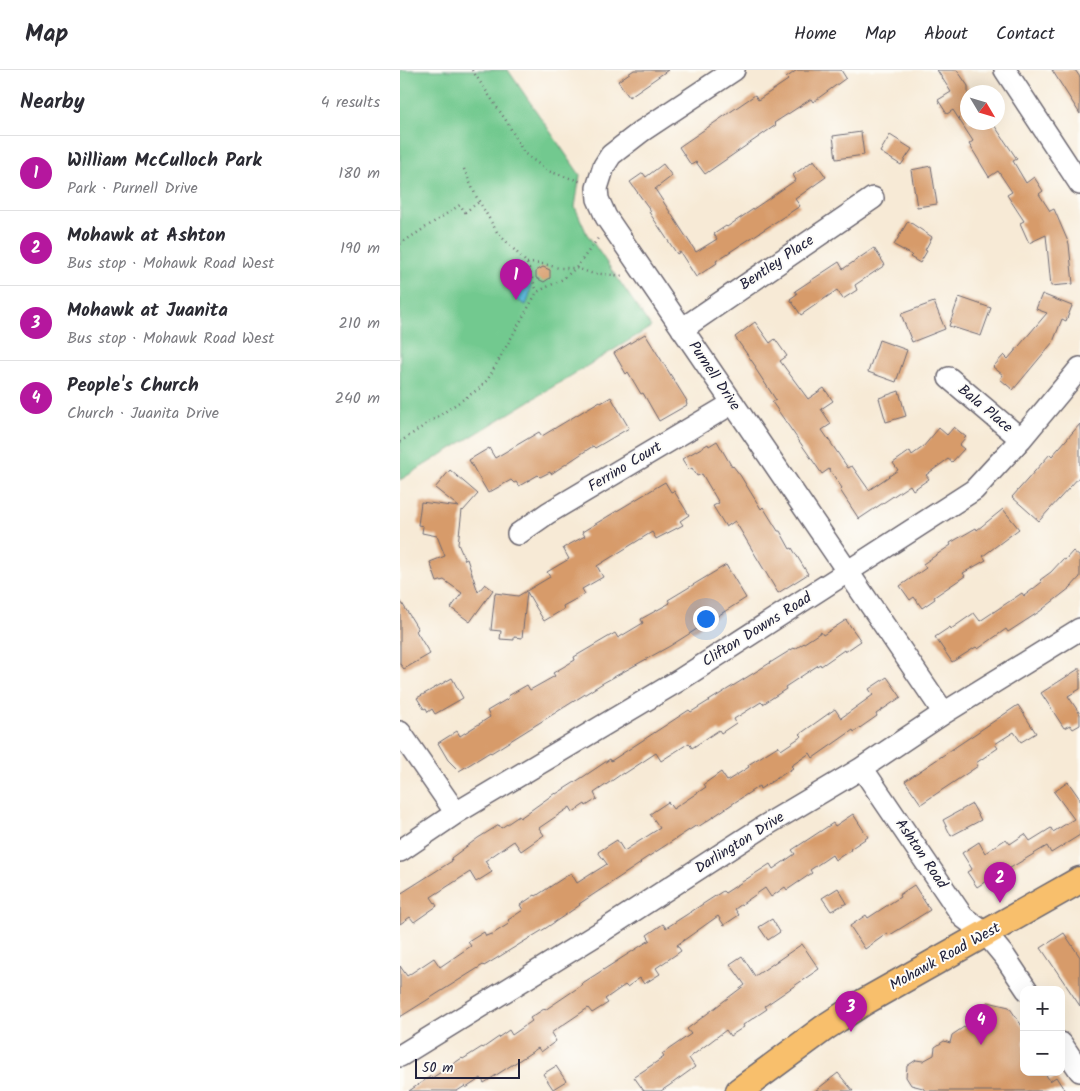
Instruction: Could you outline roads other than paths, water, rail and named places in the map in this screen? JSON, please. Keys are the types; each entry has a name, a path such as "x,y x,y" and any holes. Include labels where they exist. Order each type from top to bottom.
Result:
{"main road":[{"name":"Mohawk Road West","path":"739,1091 812,1036 864,1002 1080,880"}],"street":[{"name":"Purnell Drive","path":"734,70 616,150 604,166 598,184 598,199 611,224 644,274 944,713"},
{"path":"1005,70 1080,184"},
{"name":"Bentley Place","path":"682,329 873,198"},
{"name":"Clifton Downs Road","path":"400,851 456,813 678,680 974,490 1021,439 1080,368"},
{"name":"Bala Place","path":"949,378 1021,439"},
{"name":"Ferrino Court","path":"518,534 548,513 733,403"},
{"name":"Darlington Drive","path":"400,1056 592,937 763,827 862,768 944,713 1080,629"},
{"path":"400,732 456,813"},
{"name":"Ashton Road","path":"862,768 964,917 986,934 1005,957 1024,986"},
{"path":"1065,1049 1080,1071"}],"water":[{"path":"517,260 522,265 530,281 530,292 526,305 514,297 508,285 508,272"}],"place":[{"name":"William McCulloch Park","path":"516,300"},
{"name":"Mohawk at Ashton","path":"1000,903"},
{"name":"Mohawk at Juanita","path":"851,1032"},
{"name":"People's Church","path":"981,1045"}]}
